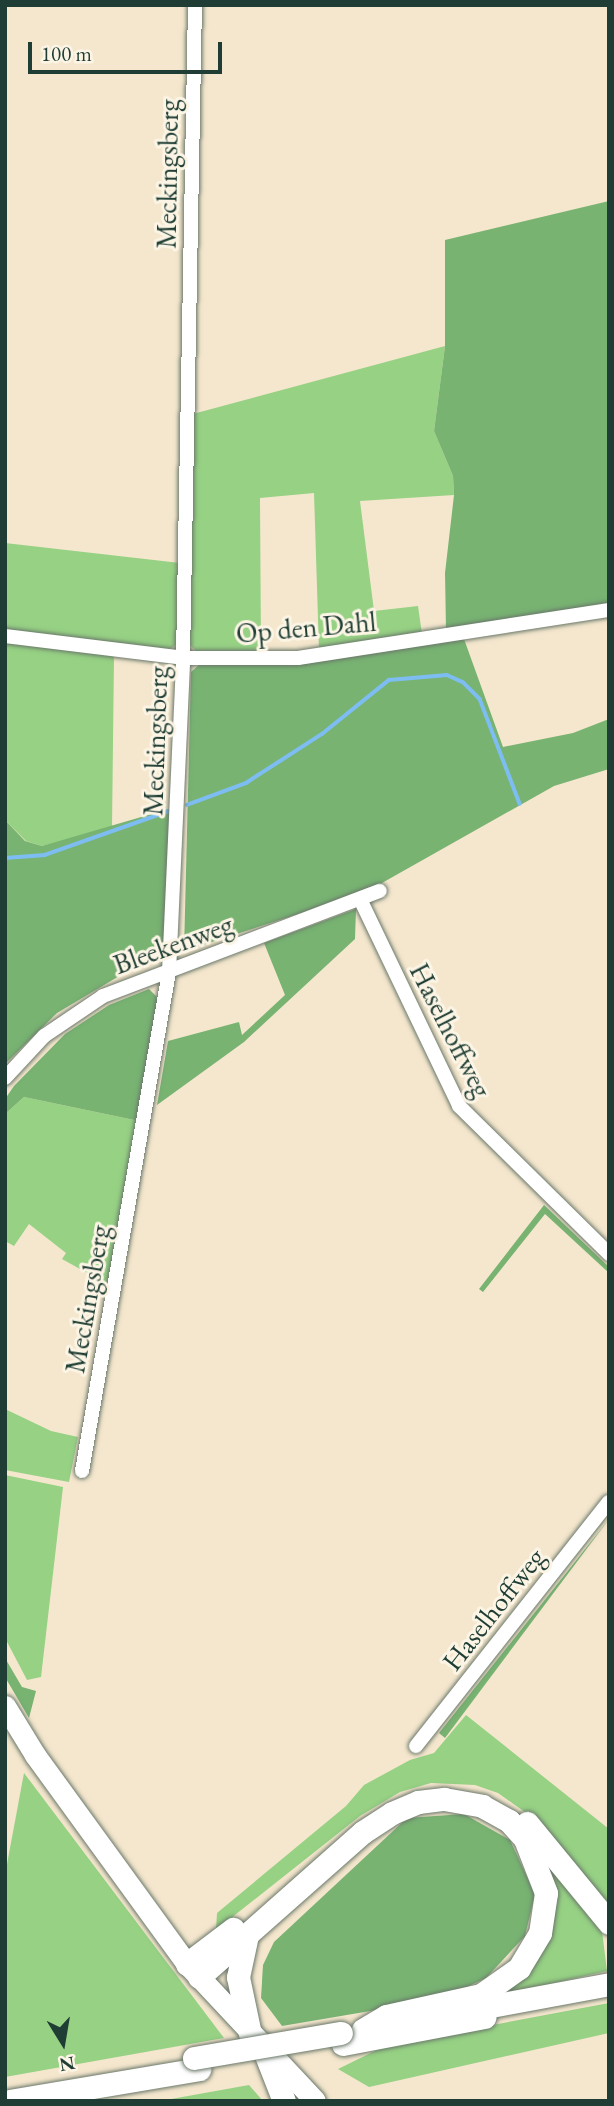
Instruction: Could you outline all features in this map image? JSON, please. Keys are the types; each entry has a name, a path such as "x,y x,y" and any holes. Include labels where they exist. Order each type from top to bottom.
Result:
{"highway":[{"path":"193,1970 368,1818 406,1797 444,1789 486,1796 515,1812 609,1923"},
{"path":"193,1970 247,1934 363,1832 405,1807 430,1800 464,1801 509,1822 525,1839 546,1893 540,1933 519,1968 481,1995 386,2016 349,2036"},
{"path":"247,1934 238,1977 257,2042 284,2101"},
{"path":"349,2036 609,1984"},
{"path":"5,2090 197,2064 609,1992"},
{"path":"63,2101 197,2064"},
{"path":"10,2101 144,2078"}],"main road":[{"path":"5,1706 42,1766 193,1970 257,2042 315,2101"}],"street":[{"name":"Meckingsberg","path":"82,1471 169,972 183,658 195,5"},
{"name":"Op den Dahl","path":"5,636 183,658 298,659 609,610"},
{"name":"Bleekenweg","path":"5,1078 44,1036 80,1009 169,972 361,901 380,891"},
{"name":"Haselhoffweg","path":"361,901 459,1107 609,1254"},
{"name":"Haselhoffweg","path":"416,1745 609,1502"}],"green space":[{"path":"609,201 609,604 446,630 445,573 454,495 453,476 434,431 445,346 445,240"},
{"path":"445,346 434,431 453,476 454,495 360,501 374,611 418,606 422,634 319,650 314,493 260,498 261,652 197,652 189,644 189,415"},
{"path":"5,543 180,563 178,643 169,650 5,629"},
{"path":"464,639 503,747 573,733 609,719 609,769 554,786 366,892 184,951 191,672 200,664 303,664"},
{"path":"5,642 114,655 112,829 42,846 26,841 5,820"},
{"path":"172,808 168,947 57,1013 5,1064 5,820 25,841 42,846"},
{"path":"356,909 355,939 244,1042 157,1105 168,1041 239,1022 242,1035 285,995 264,943"},
{"path":"149,989 159,999 139,1121 24,1097 5,1114 5,1099 14,1086 65,1034 109,1005"},
{"path":"24,1097 139,1121 109,1285 62,1259 66,1253 29,1224 14,1246 5,1241 5,1114"},
{"path":"544,1205 609,1267 609,1273 545,1214 483,1292 479,1289"},
{"path":"5,1409 51,1431 78,1437 69,1482 5,1470"},
{"path":"5,1475 63,1487 41,1677 27,1680 5,1638"},
{"path":"609,1519 445,1738 439,1733"},
{"path":"5,1658 22,1687 36,1691 29,1718 5,1677"},
{"path":"466,1715 609,1829 609,1910 559,1844 529,1815 498,1793 475,1785 431,1783 400,1792 360,1816 216,1930 217,1913 346,1806 364,1785 410,1760 434,1753"},
{"path":"24,1773 224,2038 5,2077 5,1875"},
{"path":"464,1814 510,1840 535,1894 525,1936 486,1978 441,1999 282,2026 261,1998 263,1965 274,1942 407,1818"},
{"path":"539,1847 602,1931 607,1971 493,1997 532,1963"},
{"path":"609,2003 609,2033 369,2087 338,2069 387,2045"},
{"path":"249,2085 263,2101 160,2101"}],"waterway":[{"path":"187,805 246,783 322,734 389,680 447,675 463,682 480,699 520,804"},
{"path":"5,858 45,855 172,810"}]}
